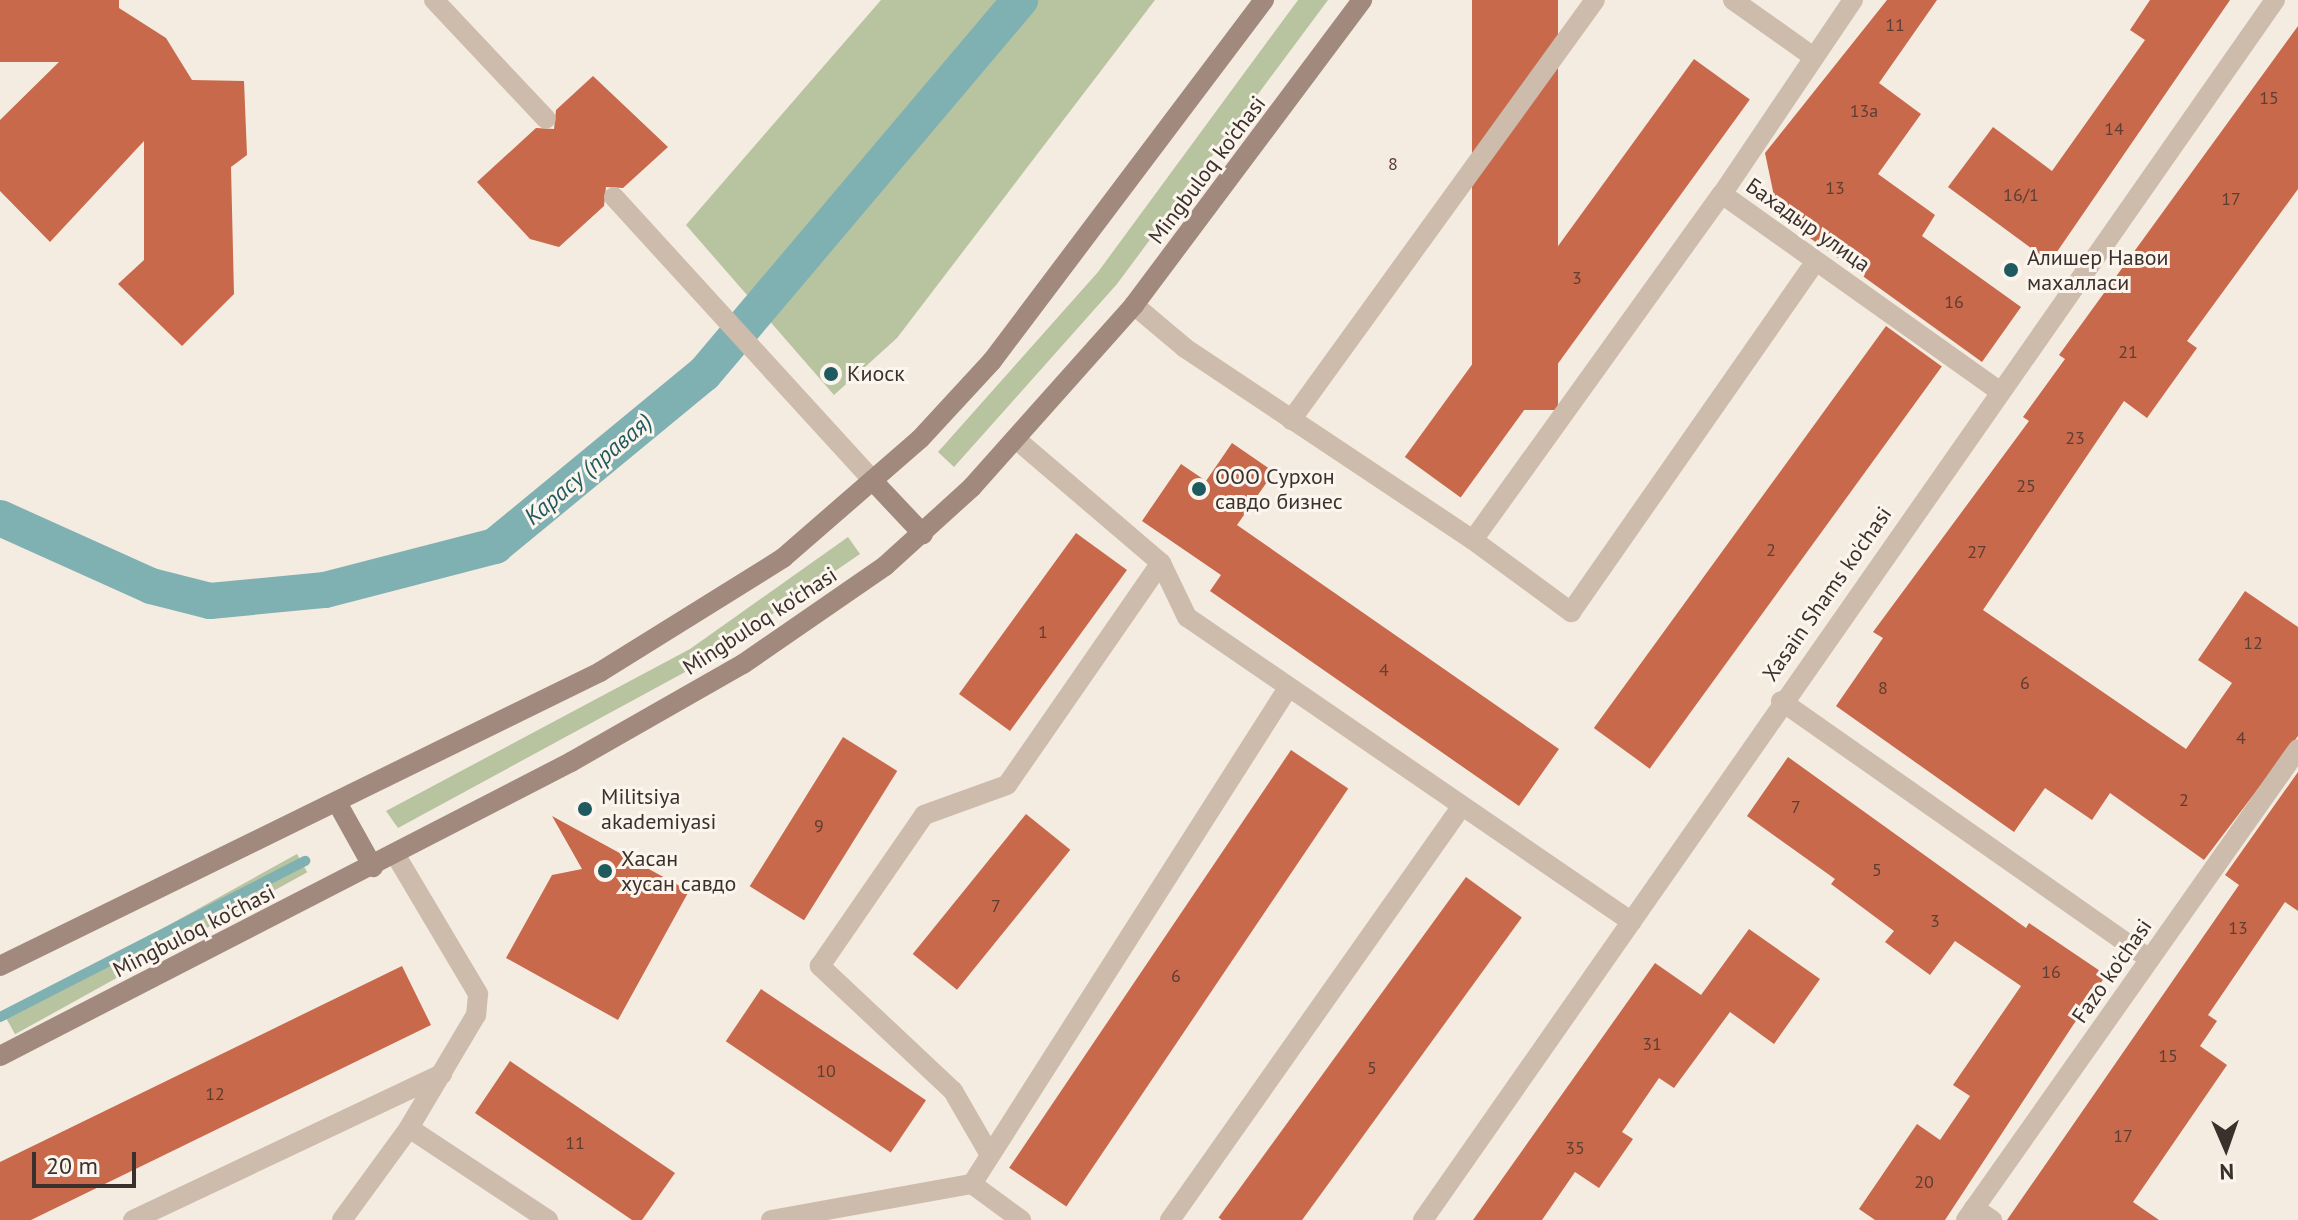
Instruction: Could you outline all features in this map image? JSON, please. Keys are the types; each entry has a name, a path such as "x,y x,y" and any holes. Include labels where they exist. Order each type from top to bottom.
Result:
{"main road":[{"name":"Mingbuloq ko'chasi","path":"0,966 339,806 600,672 722,598 812,536 956,401 1060,279 1264,0"},
{"name":"Mingbuloq ko'chasi","path":"0,1056 373,867 743,664 923,534 1017,440 1134,305 1362,0"},
{"path":"873,481 923,534"},
{"path":"339,806 373,867"}],"street":[{"path":"434,0 546,119"},
{"path":"1291,420 1595,0"},
{"path":"1733,0 1812,56"},
{"name":"Бахадыр улица","path":"1853,0 1812,56 1722,194 2001,392"},
{"name":"Xasain Shams ko'chasi","path":"1423,1220 1632,922 1781,701 2275,0"},
{"path":"1473,540 1722,194"},
{"path":"614,197 873,481"},
{"path":"1134,305 1291,420 1473,540 1571,612 1809,271"},
{"path":"1017,440 1161,563 1187,617 1459,810 1632,922"},
{"path":"990,1155 953,1091 820,966 924,815 1007,785 1161,563"},
{"path":"972,1184 1288,688"},
{"path":"1781,701 2150,959"},
{"name":"Fazo ko'chasi","path":"1970,1214 2298,749"},
{"path":"1170,1220 1459,810"},
{"path":"342,1220 409,1128 476,1015 478,994 395,854"},
{"path":"133,1220 442,1074"},
{"path":"409,1128 548,1220"},
{"path":"771,1220 972,1184 1021,1220"},
{"path":"1970,1214 1992,1220"}],"green space":[{"path":"881,0 1155,0 897,338 834,395 686,225"},
{"path":"1298,0 1328,0 1117,284 954,467 938,452 1098,272"},
{"path":"848,537 860,554 698,665 398,828 386,811 690,649"},
{"path":"297,854 307,872 15,1034 5,1016"}],"building":[{"path":"0,0 119,0 119,8 166,38 192,80 244,81 247,155 231,167 234,294 182,346 118,284 144,260 144,141 50,242 0,191 0,120 59,62 0,62"},
{"path":"1472,0 1558,0 1558,410 1472,410"},
{"path":"1887,0 1937,0 1879,83 1921,114 1878,174 1935,215 1922,236 2021,307 1982,362 1778,215 1765,153"},
{"path":"2150,0 2230,0 2050,262 1948,187 1993,127 2052,171 2145,40 2130,30"},
{"path":"2298,26 2298,189 2187,341 2197,348 2147,418 2124,401 1983,610 2186,749 2232,683 2198,660 2245,591 2298,627 2298,736 2204,860 2110,793 2092,820 2045,788 2014,832 1836,706 1883,638 1873,632 2029,421 2023,417 2065,359 2059,355"},
{"path":"1694,59 1750,100 1461,498 1405,457"},
{"path":"593,76 668,147 623,188 606,187 604,206 559,247 530,239 477,182 536,128 554,129 556,110"},
{"path":"1886,326 1942,367 1650,769 1594,728"},
{"path":"1232,443 1274,472 1237,525 1559,749 1519,806 1210,591 1221,575 1142,521 1181,464 1206,481"},
{"path":"1076,533 1127,570 1010,731 959,694"},
{"path":"843,737 897,771 804,920 750,886"},
{"path":"1291,750 1348,789 1066,1206 1009,1168"},
{"path":"1788,757 2026,928 2029,923 2106,975 1945,1220 1875,1220 1859,1209 1917,1124 1940,1140 1970,1096 1953,1085 2021,986 1955,941 1930,975 1885,942 1894,931 1831,884 1835,879 1747,816"},
{"path":"2298,772 2298,911 2285,902 2208,1015 2217,1021 2200,1046 2227,1065 2133,1202 2159,1220 2007,1220 2239,885 2225,875"},
{"path":"1026,814 1070,850 957,990 913,954"},
{"path":"552,816 689,891 618,1020 506,958 552,875 582,869"},
{"path":"1466,877 1522,918 1302,1220 1219,1218"},
{"path":"1749,929 1820,979 1774,1044 1730,1012 1674,1088 1659,1078 1622,1132 1633,1139 1599,1188 1575,1172 1542,1220 1473,1220 1655,963 1701,995"},
{"path":"402,966 431,1025 31,1220 0,1220 0,1162"},
{"path":"761,989 926,1100 891,1153 726,1041"},
{"path":"510,1061 675,1173 642,1220 632,1220 475,1113"}],"waterway":[{"name":"Карасу (правая)","path":"0,518 151,586 210,601 325,590 495,546 704,374 1020,0"},
{"path":"0,1017 305,861"}],"place":[{"name":"Алишер Навои махалласи","path":"2011,270"},
{"name":"Киоск","path":"831,374"},
{"name":"ООО Сурхон савдо бизнес","path":"1199,489"},
{"name":"Militsiya akademiyasi","path":"585,809"},
{"name":"Хасан хусан савдо","path":"605,871"}]}
